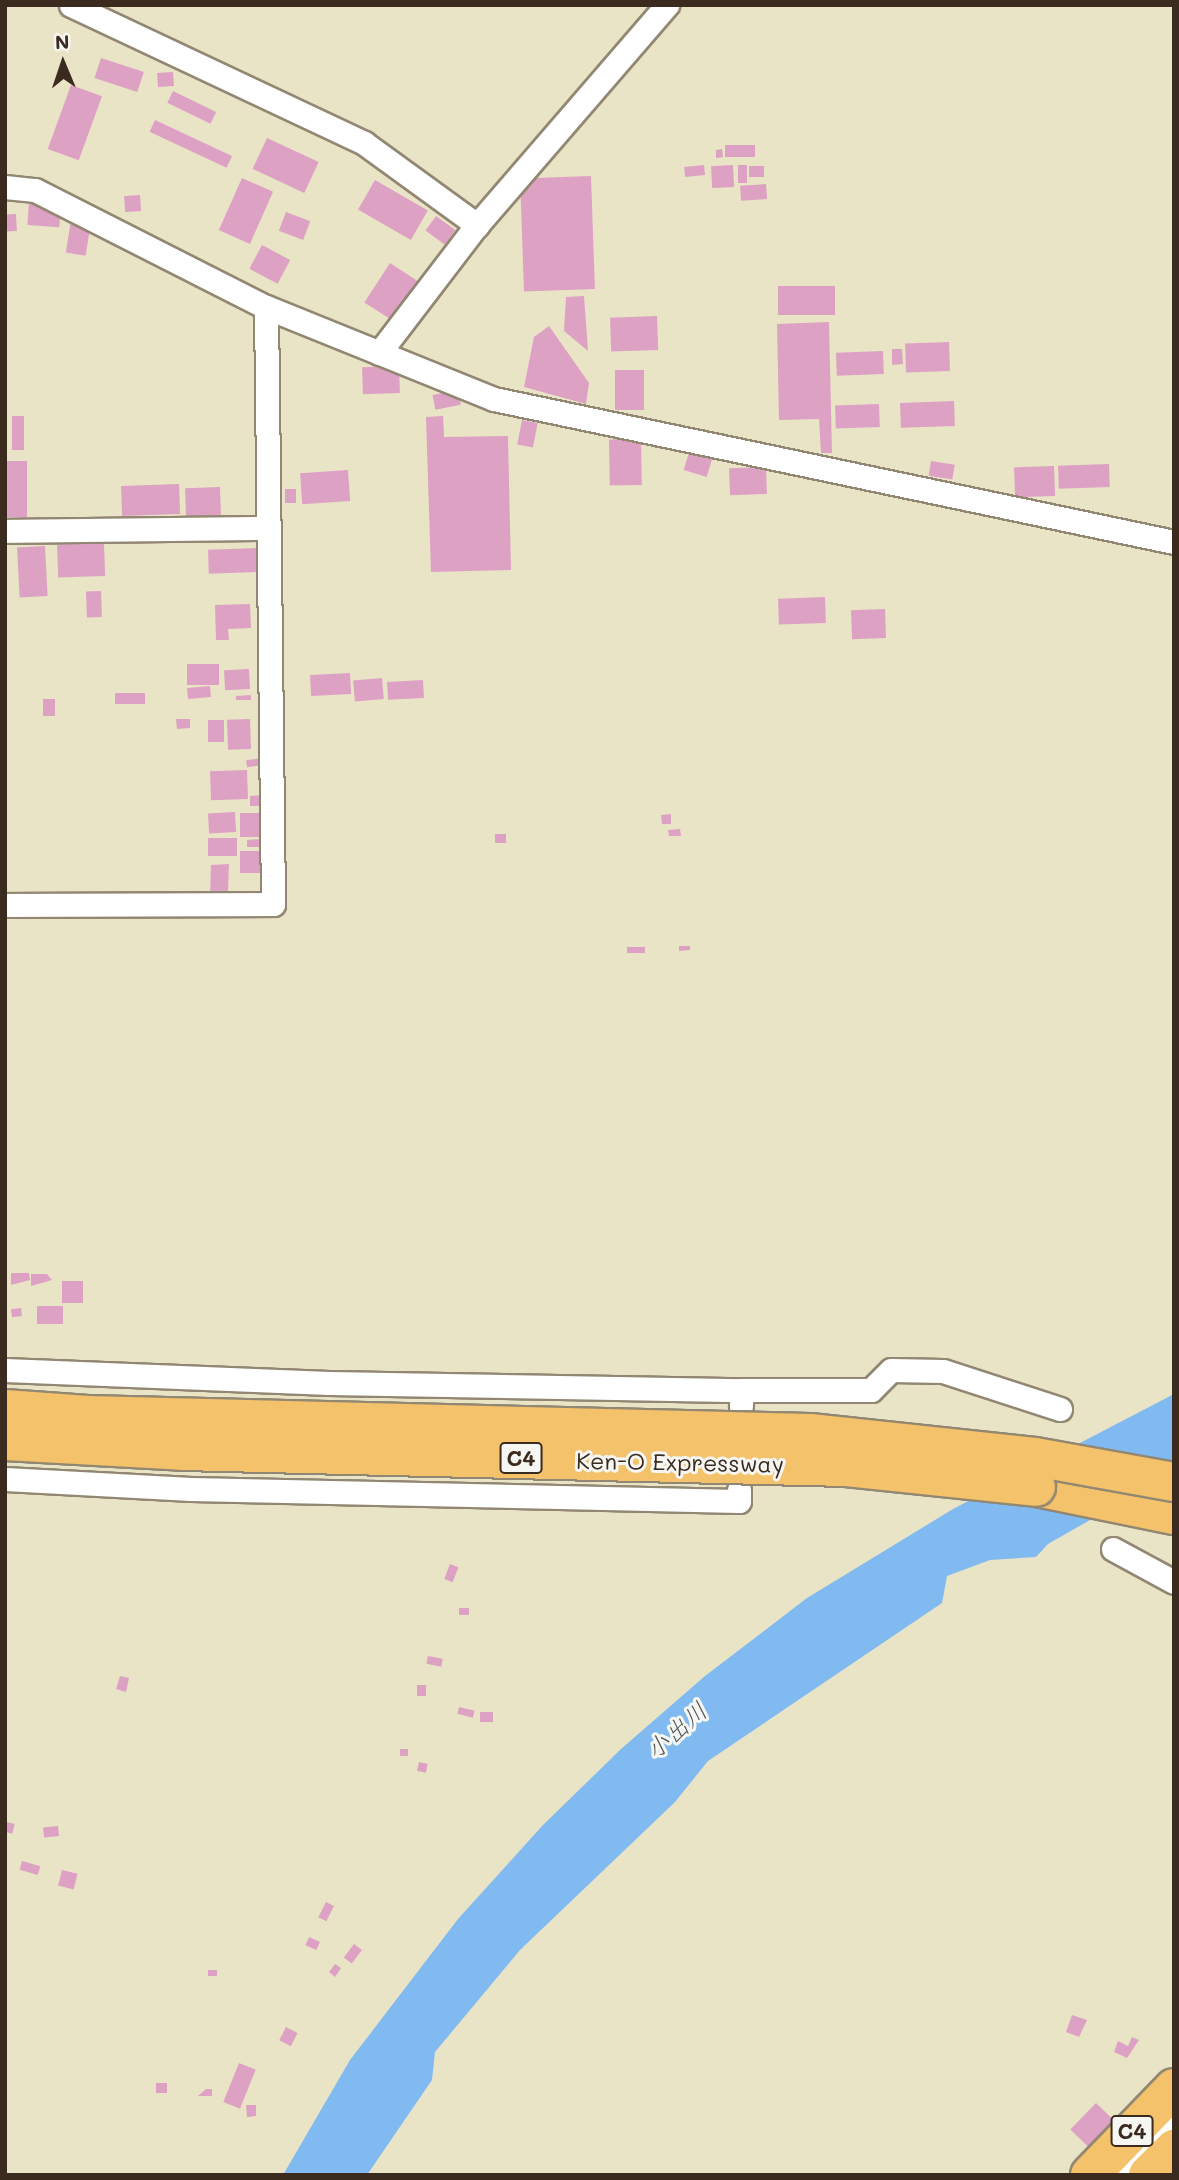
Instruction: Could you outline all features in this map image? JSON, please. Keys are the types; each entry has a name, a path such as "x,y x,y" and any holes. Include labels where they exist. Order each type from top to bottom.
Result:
{"highway":[{"name":"Ken-O Expressway","path":"5,1409 88,1415 810,1433"},
{"name":"C4","path":"810,1433 904,1430 1001,1437 1174,1463"},
{"name":"C4","path":"810,1433 1035,1457 1174,1482"},
{"name":"Ken-O Expressway","path":"5,1441 182,1451 846,1467 971,1478 1100,1500"},
{"name":"C4","path":"1100,1500 1174,1515"},
{"name":"C4","path":"1100,1500 1160,1547"},
{"name":"C4","path":"1090,2175 1174,2088"},
{"path":"1148,2175 1174,2149"}],"street":[{"path":"71,5 364,143 477,225"},
{"path":"379,353 477,225 667,5"},
{"path":"5,187 35,190 266,307 494,399 1174,542"},
{"path":"5,905 273,904 266,307"},
{"path":"5,530 267,528"},
{"path":"5,1370 742,1398 872,1390 891,1370 943,1371 1060,1409"},
{"path":"5,1479 191,1489 725,1501 739,1501 739,1490"},
{"path":"1113,1549 1160,1547 1174,1582"},
{"path":"1120,2175 1174,2124"}],"water":[{"name":"小出川","path":"1174,1394 1174,1472 1048,1544 1036,1557 990,1560 947,1576 942,1603 708,1761 675,1802 520,1950 435,2052 432,2080 367,2175 283,2175 350,2060 458,1919 542,1826 621,1749 705,1676 807,1598 953,1509"}],"building":[{"path":"101,58 144,72 137,92 95,78"},
{"path":"173,72 174,86 158,87 157,73"},
{"path":"71,85 102,96 79,160 48,149"},
{"path":"173,91 216,112 210,124 167,103"},
{"path":"155,120 232,156 227,168 150,132"},
{"path":"267,138 319,162 304,193 253,169"},
{"path":"725,145 755,145 755,157 725,157"},
{"path":"722,149 723,157 716,158 716,150"},
{"path":"704,165 705,175 685,177 684,167"},
{"path":"733,165 734,187 712,188 711,166"},
{"path":"738,165 747,165 747,183 738,183"},
{"path":"749,166 764,166 764,177 749,177"},
{"path":"591,176 595,289 524,291 520,178"},
{"path":"242,178 273,192 250,244 219,230"},
{"path":"375,180 428,211 411,240 358,209"},
{"path":"766,184 767,199 741,201 740,186"},
{"path":"140,195 141,211 125,212 124,196"},
{"path":"29,202 61,204 59,227 27,225"},
{"path":"286,212 310,221 303,240 279,231"},
{"path":"16,214 17,231 6,232 5,215"},
{"path":"436,216 455,230 445,245 425,231"},
{"path":"71,220 91,223 86,256 66,253"},
{"path":"262,245 290,260 278,284 249,269"},
{"path":"390,263 421,283 395,323 364,302"},
{"path":"778,286 835,286 835,315 778,315"},
{"path":"584,296 588,351 564,331 566,297"},
{"path":"657,316 658,350 611,352 610,318"},
{"path":"829,322 832,453 821,453 819,419 779,420 777,324"},
{"path":"549,326 589,383 586,404 524,387 534,337"},
{"path":"949,342 950,371 906,373 905,344"},
{"path":"892,349 902,349 903,364 892,365"},
{"path":"883,351 884,374 837,376 836,353"},
{"path":"399,366 400,393 363,394 362,367"},
{"path":"615,370 644,370 644,410 615,410"},
{"path":"458,390 461,405 435,410 432,395"},
{"path":"954,401 955,426 901,428 900,403"},
{"path":"879,404 880,427 836,429 835,406"},
{"path":"12,416 24,416 24,450 12,450"},
{"path":"443,416 444,437 508,436 511,570 431,572 426,417"},
{"path":"522,420 538,423 533,448 517,445"},
{"path":"641,439 642,485 610,486 609,440"},
{"path":"691,446 714,453 707,477 684,470"},
{"path":"5,461 27,461 27,517 5,517"},
{"path":"931,461 955,465 952,480 929,476"},
{"path":"1109,464 1110,487 1059,489 1058,466"},
{"path":"1054,466 1055,496 1015,497 1014,467"},
{"path":"766,467 767,494 730,495 729,468"},
{"path":"348,470 350,501 302,504 300,473"},
{"path":"179,484 180,514 122,516 121,486"},
{"path":"220,487 221,515 186,516 185,488"},
{"path":"285,489 296,489 296,503 285,503"},
{"path":"104,543 105,576 58,578 57,545"},
{"path":"45,546 48,596 20,597 17,547"},
{"path":"257,548 258,572 209,574 208,550"},
{"path":"101,591 102,617 87,618 86,592"},
{"path":"825,597 826,623 779,625 778,599"},
{"path":"250,604 251,628 228,629 229,640 216,640 215,605"},
{"path":"885,609 886,638 852,639 851,610"},
{"path":"187,664 219,664 219,685 187,685"},
{"path":"249,669 250,689 225,690 224,670"},
{"path":"350,673 351,694 311,696 310,675"},
{"path":"382,678 384,699 355,701 353,681"},
{"path":"423,680 424,698 388,700 387,682"},
{"path":"210,686 211,697 188,699 187,688"},
{"path":"115,693 145,693 145,704 115,704"},
{"path":"251,695 251,700 236,700 236,696"},
{"path":"43,699 55,699 55,716 43,716"},
{"path":"176,719 190,719 190,728 177,729"},
{"path":"250,719 251,749 228,750 227,720"},
{"path":"208,720 224,720 224,742 208,742"},
{"path":"263,758 264,765 247,767 246,760"},
{"path":"247,770 248,799 211,800 210,771"},
{"path":"265,795 266,806 250,806 250,796"},
{"path":"235,812 236,832 209,833 208,813"},
{"path":"240,813 263,813 263,837 240,837"},
{"path":"671,814 671,824 662,824 661,815"},
{"path":"680,829 681,836 669,836 668,830"},
{"path":"495,834 506,834 506,843 495,843"},
{"path":"208,838 237,838 237,856 208,856"},
{"path":"261,839 262,847 247,847 247,840"},
{"path":"240,851 264,851 264,873 240,873"},
{"path":"229,864 228,891 210,896 211,865"},
{"path":"679,946 690,946 690,950 679,951"},
{"path":"627,947 645,947 645,953 627,953"},
{"path":"11,1273 29,1273 30,1280 11,1285"},
{"path":"31,1274 47,1274 52,1280 31,1286"},
{"path":"62,1281 83,1281 83,1303 62,1303"},
{"path":"37,1306 63,1306 63,1324 37,1324"},
{"path":"21,1308 22,1316 12,1317 11,1309"},
{"path":"450,1564 458,1567 453,1582 444,1579"},
{"path":"459,1608 469,1608 469,1615 459,1615"},
{"path":"428,1656 443,1659 441,1667 426,1664"},
{"path":"120,1676 129,1678 126,1692 116,1689"},
{"path":"417,1685 426,1685 426,1696 417,1696"},
{"path":"459,1707 475,1711 473,1718 457,1714"},
{"path":"480,1712 493,1712 493,1722 480,1722"},
{"path":"400,1749 408,1749 408,1756 400,1756"},
{"path":"419,1762 428,1764 426,1773 417,1771"},
{"path":"7,1822 15,1824 12,1834 5,1832"},
{"path":"58,1826 59,1836 44,1838 43,1828"},
{"path":"22,1861 40,1866 38,1875 20,1870"},
{"path":"62,1870 78,1874 74,1889 58,1886"},
{"path":"326,1902 334,1906 326,1921 318,1917"},
{"path":"309,1937 320,1942 316,1950 305,1945"},
{"path":"354,1944 362,1950 352,1964 344,1958"},
{"path":"335,1964 341,1968 335,1977 329,1972"},
{"path":"208,1970 217,1970 217,1976 208,1976"},
{"path":"1072,2015 1087,2020 1079,2037 1066,2032"},
{"path":"286,2027 298,2033 291,2046 279,2040"},
{"path":"1132,2037 1139,2040 1127,2058 1114,2052 1118,2041 1128,2046"},
{"path":"239,2063 256,2070 240,2109 223,2102"},
{"path":"156,2083 167,2083 167,2093 156,2093"},
{"path":"206,2089 212,2089 212,2096 198,2096"},
{"path":"1096,2103 1138,2144 1113,2171 1070,2130"},
{"path":"246,2105 256,2105 256,2116 247,2117"}]}
